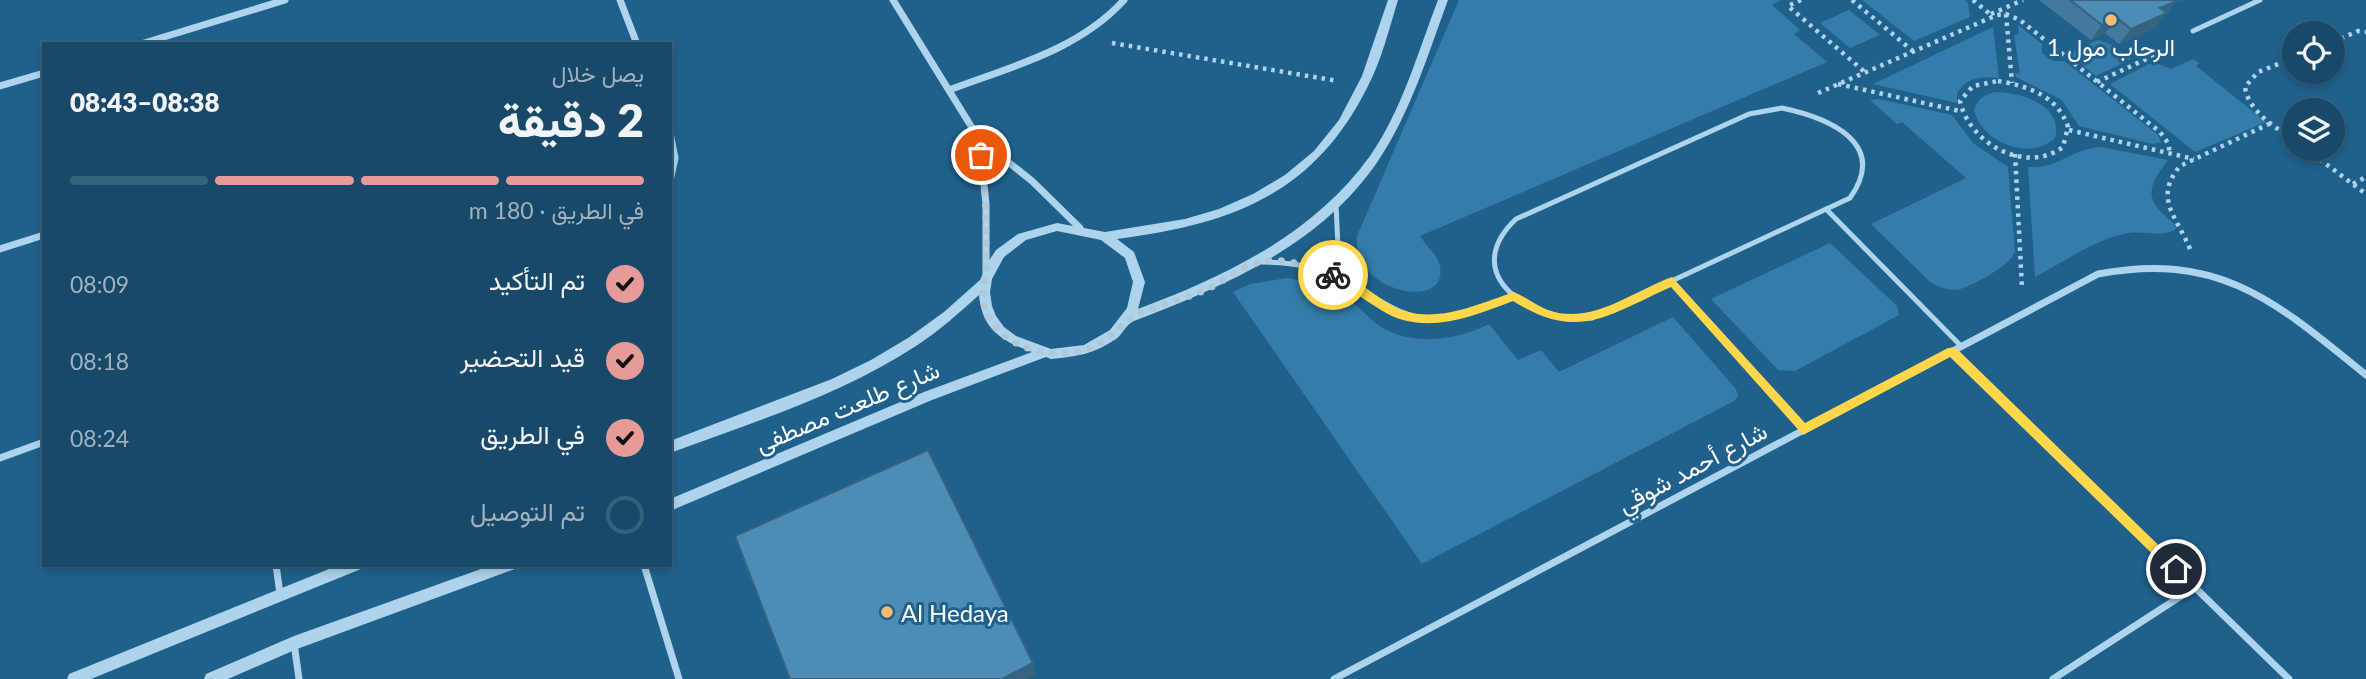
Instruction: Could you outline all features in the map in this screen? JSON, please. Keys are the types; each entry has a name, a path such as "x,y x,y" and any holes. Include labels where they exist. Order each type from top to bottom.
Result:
{"street":[{"path":"148,42 285,0"},
{"path":"620,0 635,42"},
{"path":"893,0 979,139 1032,181 1080,228"},
{"path":"949,90 1080,37 1101,24 1124,0"},
{"path":"1106,236 1163,230 1211,218 1254,200 1292,177 1322,150 1345,120 1364,85 1393,0"},
{"path":"1131,317 1204,291 1260,262 1314,223 1336,202 1361,176 1396,120 1443,0"},
{"path":"0,86 42,74"},
{"path":"979,139 986,204 984,303 990,320 1003,335 1022,346 1044,352 1069,353 1094,346 1115,334 1131,317 1140,294 1138,272 1126,251 1106,236 1080,228 1045,230 1013,242 997,257 985,279"},
{"path":"672,143 675,158 672,172"},
{"path":"0,249 42,236"},
{"name":"شارع أحمد شوقي","path":"1334,679 2098,274 2127,265 2162,264 2200,270 2240,285 2277,305 2366,375"},
{"name":"شارع طلعت مصطفى","path":"672,446 874,368 932,330 985,279"},
{"path":"1952,351 2290,679"},
{"name":"شارع طلعت مصطفى","path":"672,504 952,387 1044,352"},
{"path":"0,458 42,443"},
{"path":"276,567 280,594"},
{"path":"74,679 351,567"},
{"path":"211,679 294,643 504,567"},
{"path":"645,567 679,679"},
{"path":"2053,679 2195,587"},
{"path":"294,643 299,679"}],"lane":[{"path":"2193,31 2260,0"},
{"path":"1782,108 1818,116 1835,125 1859,149 1865,176 1860,188 1850,198 1607,312 1576,320 1542,314 1514,296 1497,273 1494,248 1506,227 1516,219 1749,114 1782,108"},
{"path":"1336,202 1333,223 1336,246 1345,268 1360,288"},
{"path":"1826,209 1961,346"},
{"path":"1260,262 1312,267 1360,288 1386,308 1434,320 1463,315 1514,296"},
{"path":"1672,281 1803,430"}],"path":[{"path":"1801,0 1788,6 1866,73"},
{"path":"1852,0 1914,52"},
{"path":"1973,0 1992,15 2006,15 2020,20 2160,132 2168,143 2170,154"},
{"path":"1782,108 1914,52 2023,0"},
{"path":"2006,15 2012,83"},
{"path":"2345,37 2358,31 2366,32"},
{"path":"1080,37 1364,85"},
{"path":"2097,82 2155,55"},
{"path":"2282,63 2250,78 2245,84 2247,99 2282,131"},
{"path":"1838,84 1960,111 1973,132 1985,142 2015,154 2048,154 2060,149 2067,141 2069,130 2066,118 2045,96 2012,83 1984,82 1973,86 1965,92 1960,111"},
{"path":"2200,270 2182,227 2168,209 2166,194 2173,174 2194,159 2271,122"},
{"path":"2069,130 2194,159"},
{"path":"2015,154 2023,314"},
{"path":"2322,161 2366,194"},
{"path":"2353,184 2366,177"}],"shaded area":[{"path":"1459,0 1781,0 1772,5 1800,30 1794,34 1827,62 1420,236 1438,259 1439,279 1432,288 1418,292 1401,290 1384,283 1369,272 1359,256 1357,236"},
{"path":"1862,0 1965,0 1970,17 1914,41"},
{"path":"1849,10 1880,35 1850,48 1820,23"},
{"path":"2018,25 2042,44 2042,53 2053,61 2064,61 2158,135 2161,142 2153,144 2079,126 2062,100 2016,77 2015,73 2020,74 2014,35 2019,34"},
{"path":"1993,27 1999,78 1986,77 1969,81 1960,88 1957,103 1873,84"},
{"path":"2098,40 2110,44 2131,59 2096,76 2068,53"},
{"path":"2193,59 2199,63 2196,66 2266,122 2195,152 2110,84 2153,62 2171,69"},
{"path":"1995,92 2027,98 2047,109 2056,127 2055,138 2045,145 2033,148 2020,148 1996,139 1978,121 1974,110 1982,98"},
{"path":"1879,99 1952,115 1973,143 2008,167 2015,251 1999,269 1956,290 1942,288 1930,282 1871,224 1966,178 1902,122 1897,124 1870,100"},
{"path":"2101,147 2168,160 2154,181 2152,194 2157,208 2176,228 2167,233 2129,233 2104,240 2035,277 2028,167 2049,165 2081,151"},
{"path":"1830,243 1897,306 1899,315 1795,371 1778,370 1711,299"},
{"path":"1288,278 1333,291 1395,334 1436,339 1464,334 1489,324 1518,360 1541,350 1559,372 1673,317 1736,389 1738,396 1734,401 1422,564 1233,292 1250,284"}],"building":[{"path":"2070,0 2177,1 2160,8 2167,13 2131,29 2117,18 2102,25"},
{"name":"Al Hedaya","path":"928,450 1033,663 1002,679 790,679 735,536"}],"way so far":[{"path":"981,155 986,204 984,303 990,320 1003,335 1022,346 1044,352 1069,353 1094,346 1115,334 1131,317 1204,291 1260,262 1286,262 1312,267 1333,275"}],"place":[{"name":"الرحاب مول 1","path":"2111,20"},
{"name":"Al Hedaya","path":"887,612"}],"route":[{"path":"1333,275 1360,288 1386,308 1434,320 1463,315 1514,296 1542,314 1576,320 1607,312 1672,281 1803,430 1952,351 2176,569"}]}
